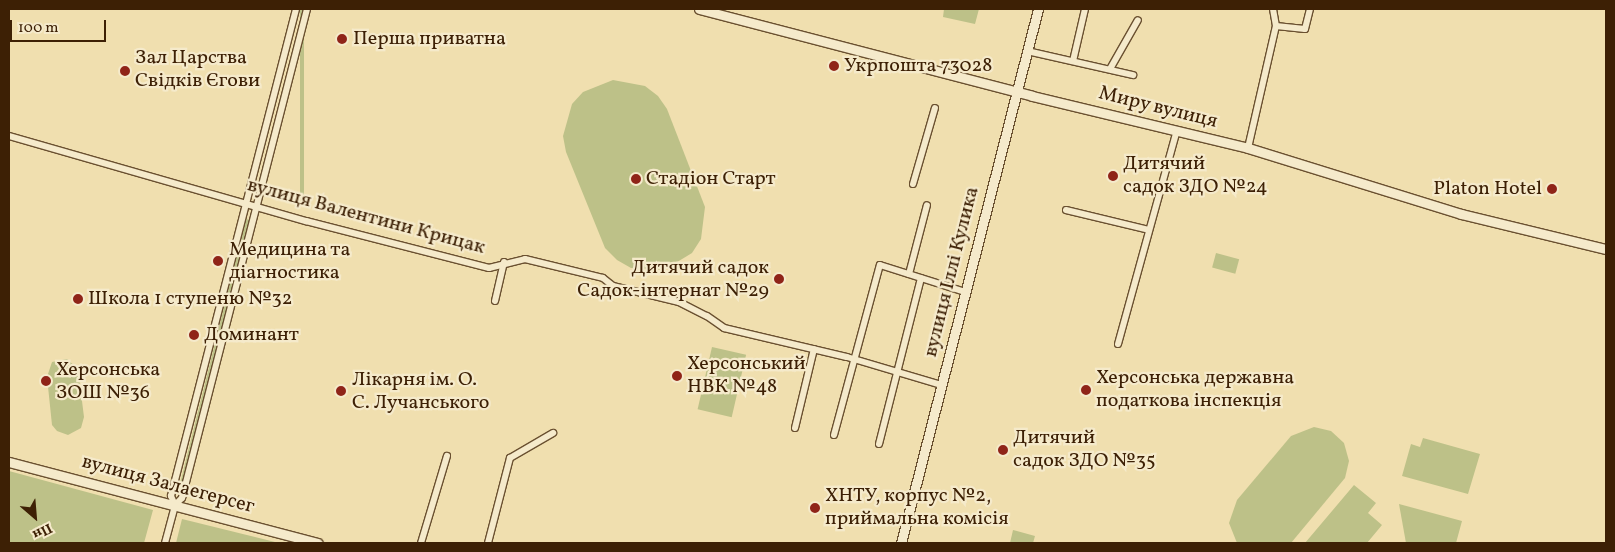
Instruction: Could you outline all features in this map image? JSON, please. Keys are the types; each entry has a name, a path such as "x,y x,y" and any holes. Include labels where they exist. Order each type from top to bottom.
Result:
{"street":[{"path":"165,543 174,505 171,496 173,486 296,9"},
{"path":"174,505 182,498 307,9"},
{"name":"Миру вулиця","path":"699,9 1017,92 1248,148 1460,214 1606,249"},
{"name":"вулиця Іллі Кулика","path":"902,543 1038,9"},
{"path":"1073,61 1085,9"},
{"path":"1248,148 1276,26 1273,9"},
{"path":"1276,26 1305,29 1310,9"},
{"path":"1110,69 1138,20"},
{"path":"1027,50 1133,75"},
{"path":"913,184 935,108"},
{"path":"1118,344 1177,130"},
{"name":"вулиця Валентини Крицак","path":"9,136 246,203 489,268 504,262 525,259 603,278 613,286 679,302 707,316 724,328 855,359 941,386"},
{"path":"909,274 927,205"},
{"path":"1066,210 1149,230"},
{"path":"495,301 504,262"},
{"path":"834,435 880,265 965,292"},
{"path":"879,444 922,278"},
{"path":"795,428 814,349"},
{"path":"488,543 510,458 553,433"},
{"path":"421,543 447,456"},
{"name":"вулиця Залаегерсег","path":"9,462 318,543"}],"green space":[{"path":"300,9 304,9 304,202 300,202"},
{"path":"944,9 979,9 975,24 943,17"},
{"name":"Стадіон Старт","path":"613,80 645,86 658,96 667,109 705,207 701,239 692,253 664,270 631,268 617,260 605,248 566,152 563,136 572,104 583,92"},
{"path":"246,219 250,220 182,491 179,490"},
{"path":"1216,253 1239,259 1235,274 1212,267"},
{"path":"712,347 746,355 732,417 698,409"},
{"path":"67,359 78,369 84,417 81,428 68,435 57,431 52,425 47,377 52,362"},
{"path":"1314,427 1331,431 1344,443 1349,461 1345,478 1291,543 1237,543 1229,523 1237,500 1291,436"},
{"path":"1423,438 1480,454 1468,494 1402,476 1411,444 1420,447"},
{"path":"9,471 153,510 144,543 9,543"},
{"path":"1354,485 1376,503 1368,513 1382,525 1367,543 1305,543"},
{"path":"1399,504 1462,521 1456,543 1406,543"},
{"path":"182,519 279,543 176,543"},
{"path":"1013,530 1035,536 1033,543 1010,543"}],"place":[{"name":"Перша приватна","path":"342,39"},
{"name":"Укрпошта 73028","path":"834,66"},
{"name":"Зал Царства Свідків Єгови","path":"125,71"},
{"name":"Дитячий садок ЗДО №24","path":"1113,176"},
{"name":"Стадіон Старт","path":"636,179"},
{"name":"Platon Hotel","path":"1552,189"},
{"name":"Медицина та діагностика","path":"218,261"},
{"name":"Дитячий садок Садок-інтернат №29","path":"779,279"},
{"name":"Школа 1 ступеню №32","path":"78,299"},
{"name":"Доминант","path":"194,335"},
{"name":"Херсонський НВК №48","path":"677,376"},
{"name":"Херсонська ЗОШ №36","path":"46,381"},
{"name":"Херсонська державна податкова інспекція","path":"1086,390"},
{"name":"Лікарня ім. О. С. Лучанського","path":"341,391"},
{"name":"Дитячий садок ЗДО №35","path":"1003,450"},
{"name":"ХНТУ, корпус №2, приймальна комісія","path":"815,508"}]}
